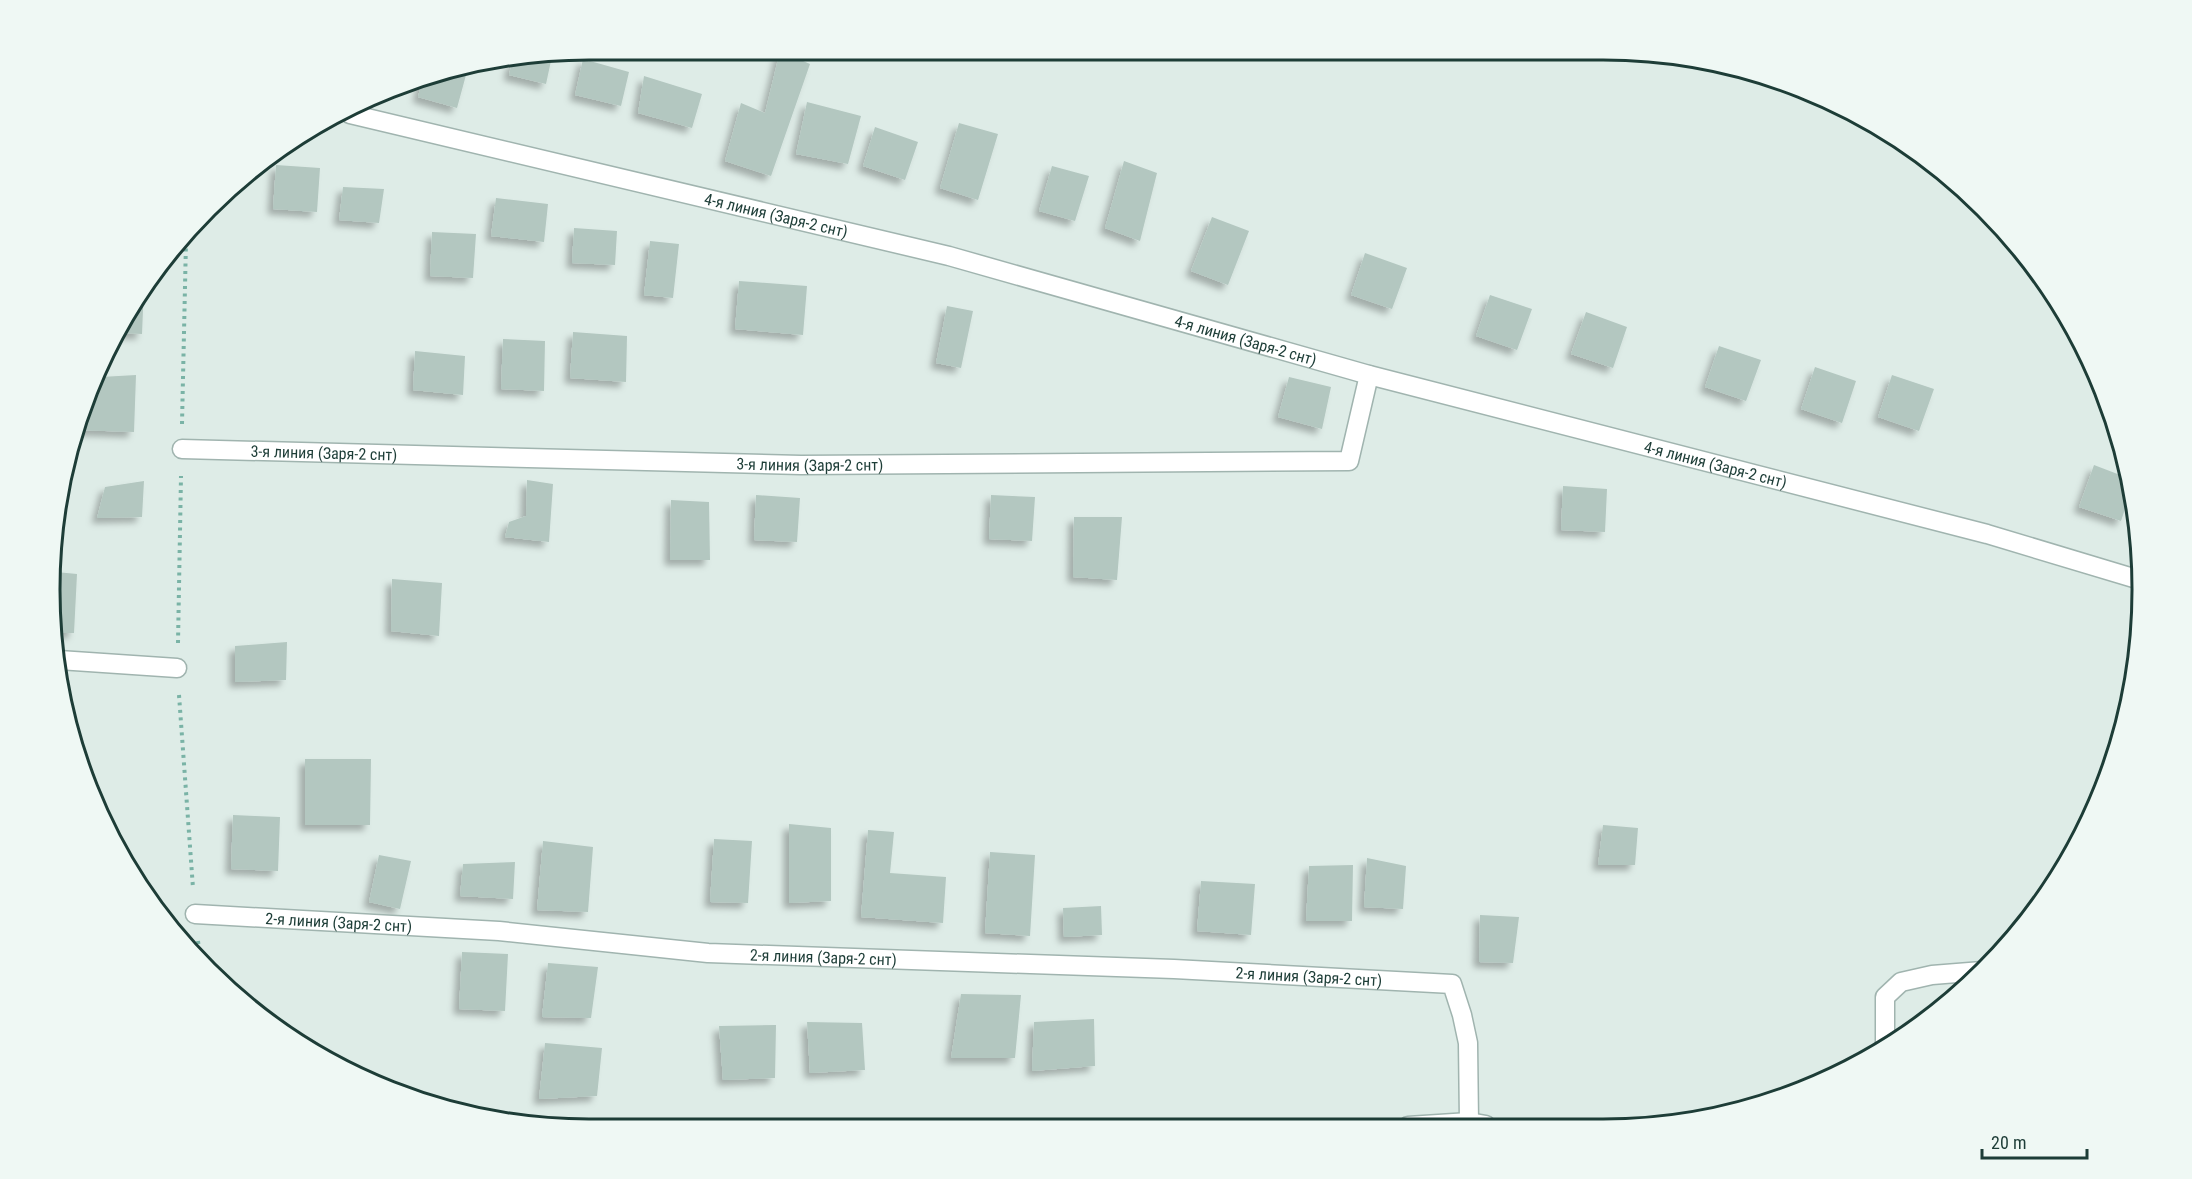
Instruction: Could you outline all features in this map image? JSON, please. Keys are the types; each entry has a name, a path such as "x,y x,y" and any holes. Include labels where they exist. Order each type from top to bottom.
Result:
{"street":[{"name":"4-я линия (Заря-2 снт)","path":"355,115 949,256 1369,375 1987,534 2132,577"},
{"name":"3-я линия (Заря-2 снт)","path":"182,449 801,465 1349,461 1369,375"},
{"path":"65,660 177,668"},
{"name":"2-я линия (Заря-2 снт)","path":"195,914 499,931 708,953 1174,969 1452,984 1468,1043 1477,1119"},
{"path":"1885,1037 1885,997 1901,982 1932,975 1969,972"}],"path":[{"path":"186,246 177,668 199,947"}],"building":[{"path":"583,60 629,72 621,106 575,95"},
{"path":"778,60 801,60 810,64 771,176 725,161 741,103 765,113"},
{"path":"551,61 546,84 509,75 511,66"},
{"path":"466,75 457,108 418,97 420,88"},
{"path":"644,76 702,94 692,128 638,113"},
{"path":"807,102 861,116 848,164 796,154"},
{"path":"959,123 998,134 978,200 940,188"},
{"path":"875,127 918,142 905,180 863,166"},
{"path":"1124,161 1157,173 1140,241 1105,228"},
{"path":"276,165 320,168 317,212 273,209"},
{"path":"1052,166 1089,176 1075,221 1039,211"},
{"path":"343,187 384,189 379,223 339,220"},
{"path":"496,198 548,204 544,242 491,236"},
{"path":"1212,217 1249,231 1228,285 1191,271"},
{"path":"574,228 617,231 615,265 572,263"},
{"path":"432,232 476,234 473,278 430,276"},
{"path":"650,241 679,244 673,298 644,295"},
{"path":"1365,253 1407,268 1392,309 1351,295"},
{"path":"739,281 807,286 803,335 735,329"},
{"path":"1490,295 1532,309 1517,350 1476,336"},
{"path":"143,305 142,334 127,333"},
{"path":"947,306 973,311 961,368 936,363"},
{"path":"1586,312 1627,327 1613,368 1571,354"},
{"path":"573,332 627,336 626,382 570,378"},
{"path":"503,339 545,341 544,391 501,389"},
{"path":"1719,346 1761,360 1746,401 1705,387"},
{"path":"415,351 465,356 463,395 413,390"},
{"path":"1815,367 1856,381 1842,423 1801,409"},
{"path":"136,375 134,432 85,430 105,377"},
{"path":"1892,375 1934,389 1919,431 1878,417"},
{"path":"1289,377 1331,387 1322,429 1278,417"},
{"path":"2094,465 2119,475 2125,508 2121,521 2079,507"},
{"path":"527,480 553,484 549,542 505,537 509,522 526,516"},
{"path":"144,481 142,517 97,518 105,487"},
{"path":"1563,486 1607,489 1605,532 1561,530"},
{"path":"756,495 800,498 797,542 754,540"},
{"path":"991,495 1035,497 1032,541 989,539"},
{"path":"671,500 709,502 710,560 670,560"},
{"path":"1074,517 1122,517 1117,580 1073,577"},
{"path":"61,572 77,574 74,633 62,633"},
{"path":"392,579 442,583 439,636 391,631"},
{"path":"287,642 286,680 235,682 235,646"},
{"path":"305,759 371,759 370,825 305,825"},
{"path":"233,815 280,817 278,871 231,869"},
{"path":"789,824 831,828 831,901 789,903"},
{"path":"1603,825 1638,828 1635,865 1598,865"},
{"path":"868,830 894,832 890,873 946,877 943,923 861,917"},
{"path":"714,839 752,841 748,903 710,902"},
{"path":"543,841 593,847 588,912 537,910"},
{"path":"990,852 1035,855 1030,936 985,933"},
{"path":"379,855 411,861 400,909 369,902"},
{"path":"1367,858 1406,866 1403,909 1364,907"},
{"path":"515,862 513,899 460,896 463,864"},
{"path":"1353,865 1352,921 1306,921 1309,866"},
{"path":"1201,881 1255,884 1251,935 1197,931"},
{"path":"1101,906 1102,935 1064,937 1063,908"},
{"path":"1480,915 1519,917 1513,963 1479,962"},
{"path":"462,952 508,954 505,1011 459,1009"},
{"path":"548,963 598,967 591,1018 542,1017"},
{"path":"961,994 1021,995 1015,1058 951,1058"},
{"path":"1094,1019 1095,1066 1032,1071 1034,1022"},
{"path":"807,1022 862,1023 865,1070 810,1073"},
{"path":"776,1025 775,1078 723,1080 719,1026"},
{"path":"545,1043 602,1048 597,1096 539,1099"}]}
